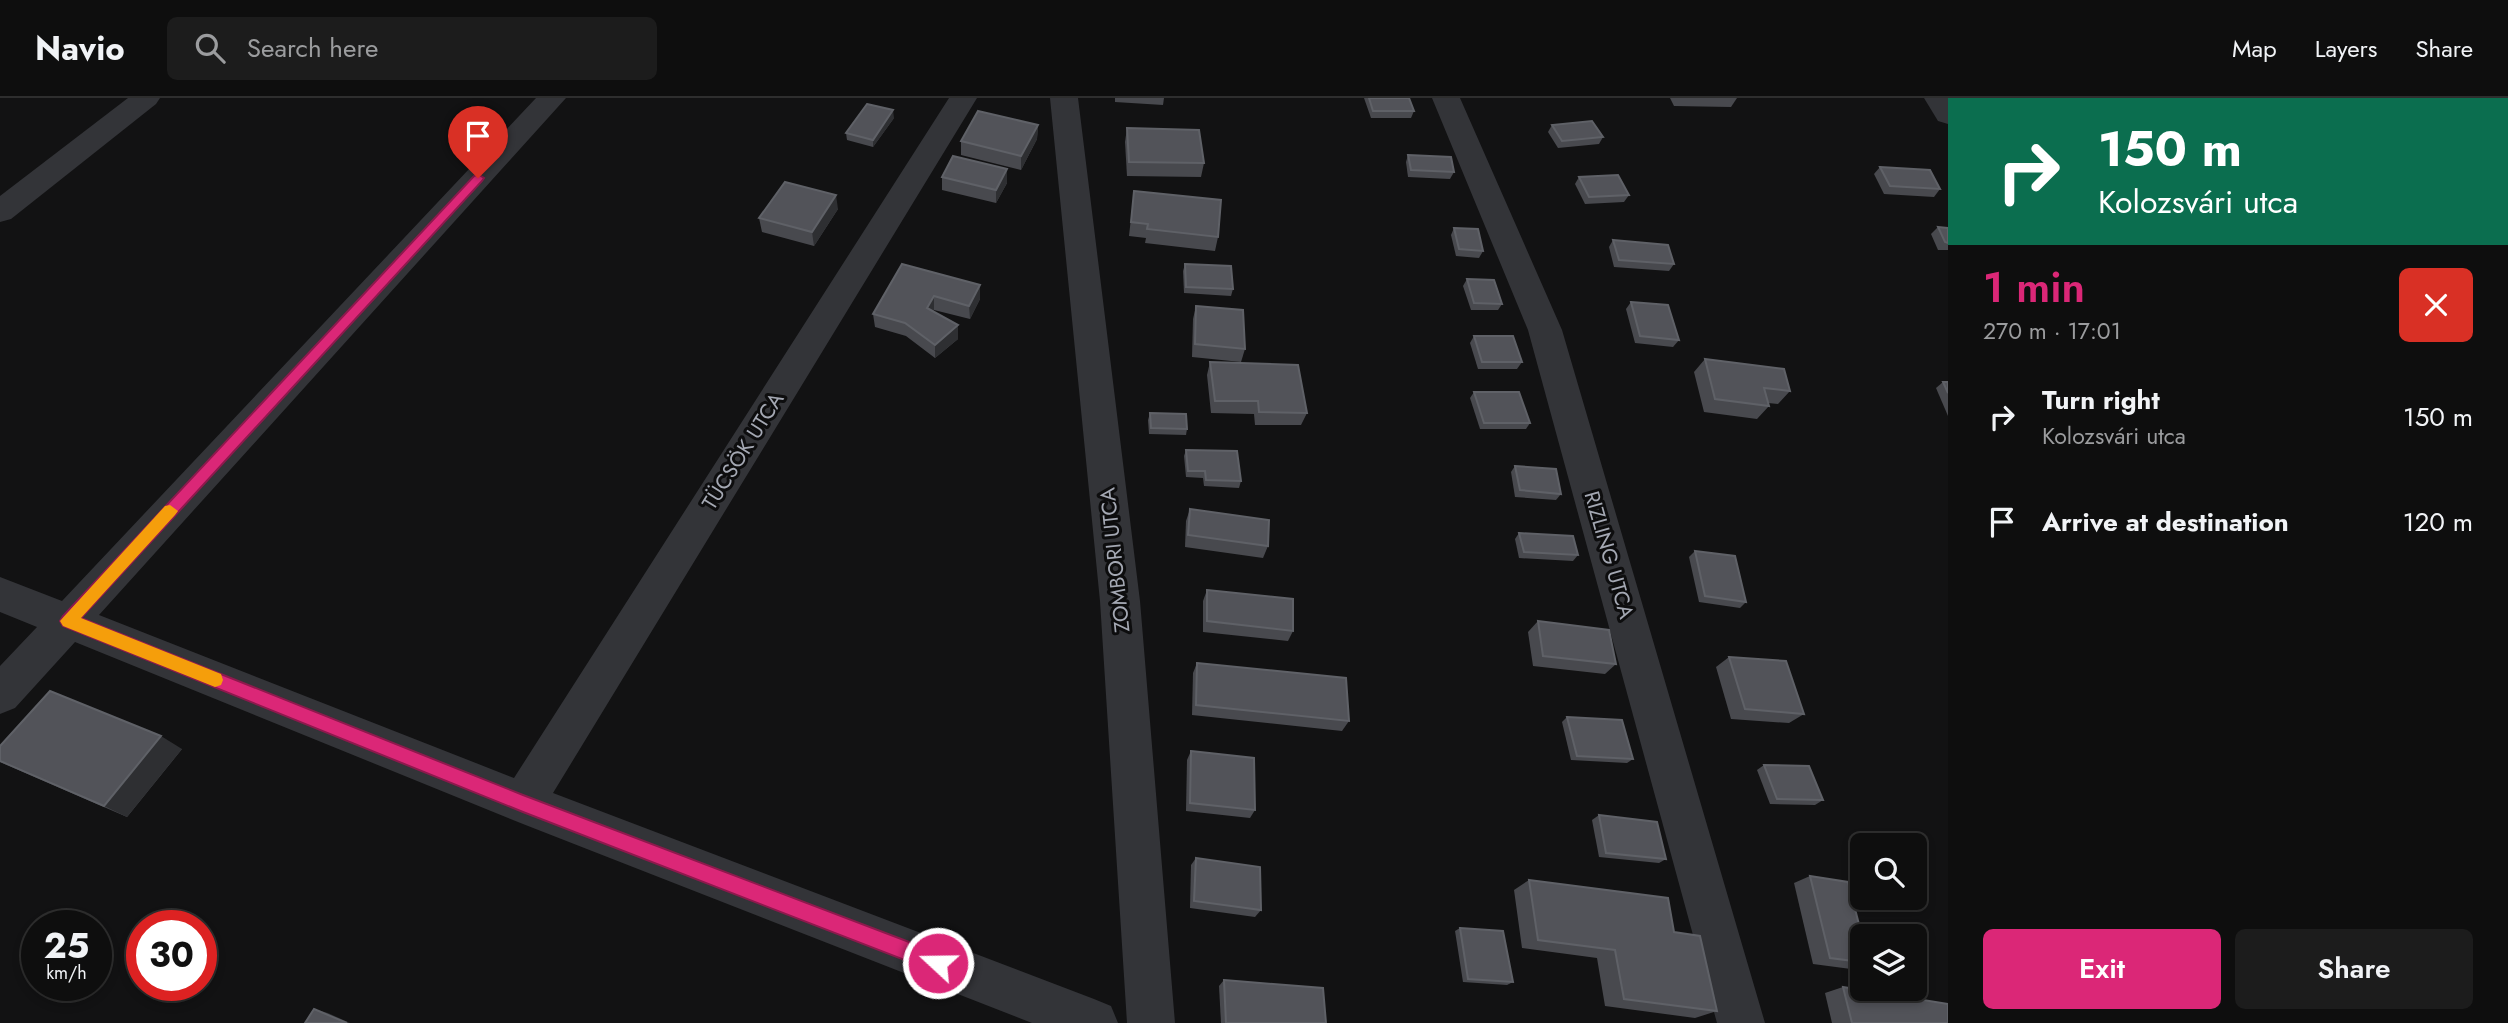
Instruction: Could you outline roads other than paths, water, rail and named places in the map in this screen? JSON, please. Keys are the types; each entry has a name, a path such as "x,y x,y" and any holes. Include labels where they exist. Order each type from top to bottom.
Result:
{"street":[{"path":"0,212 146,98"},
{"path":"0,695 552,98"},
{"name":"TÜCSÖK UTCA","path":"523,803 963,98"},
{"name":"ZOMBORI UTCA","path":"1063,98 1120,601 1151,1023"},
{"name":"RIZLING UTCA","path":"1446,98 1545,330 1741,1023"},
{"path":"1938,98 1948,115"},
{"path":"0,594 523,803 1094,1023"}]}
